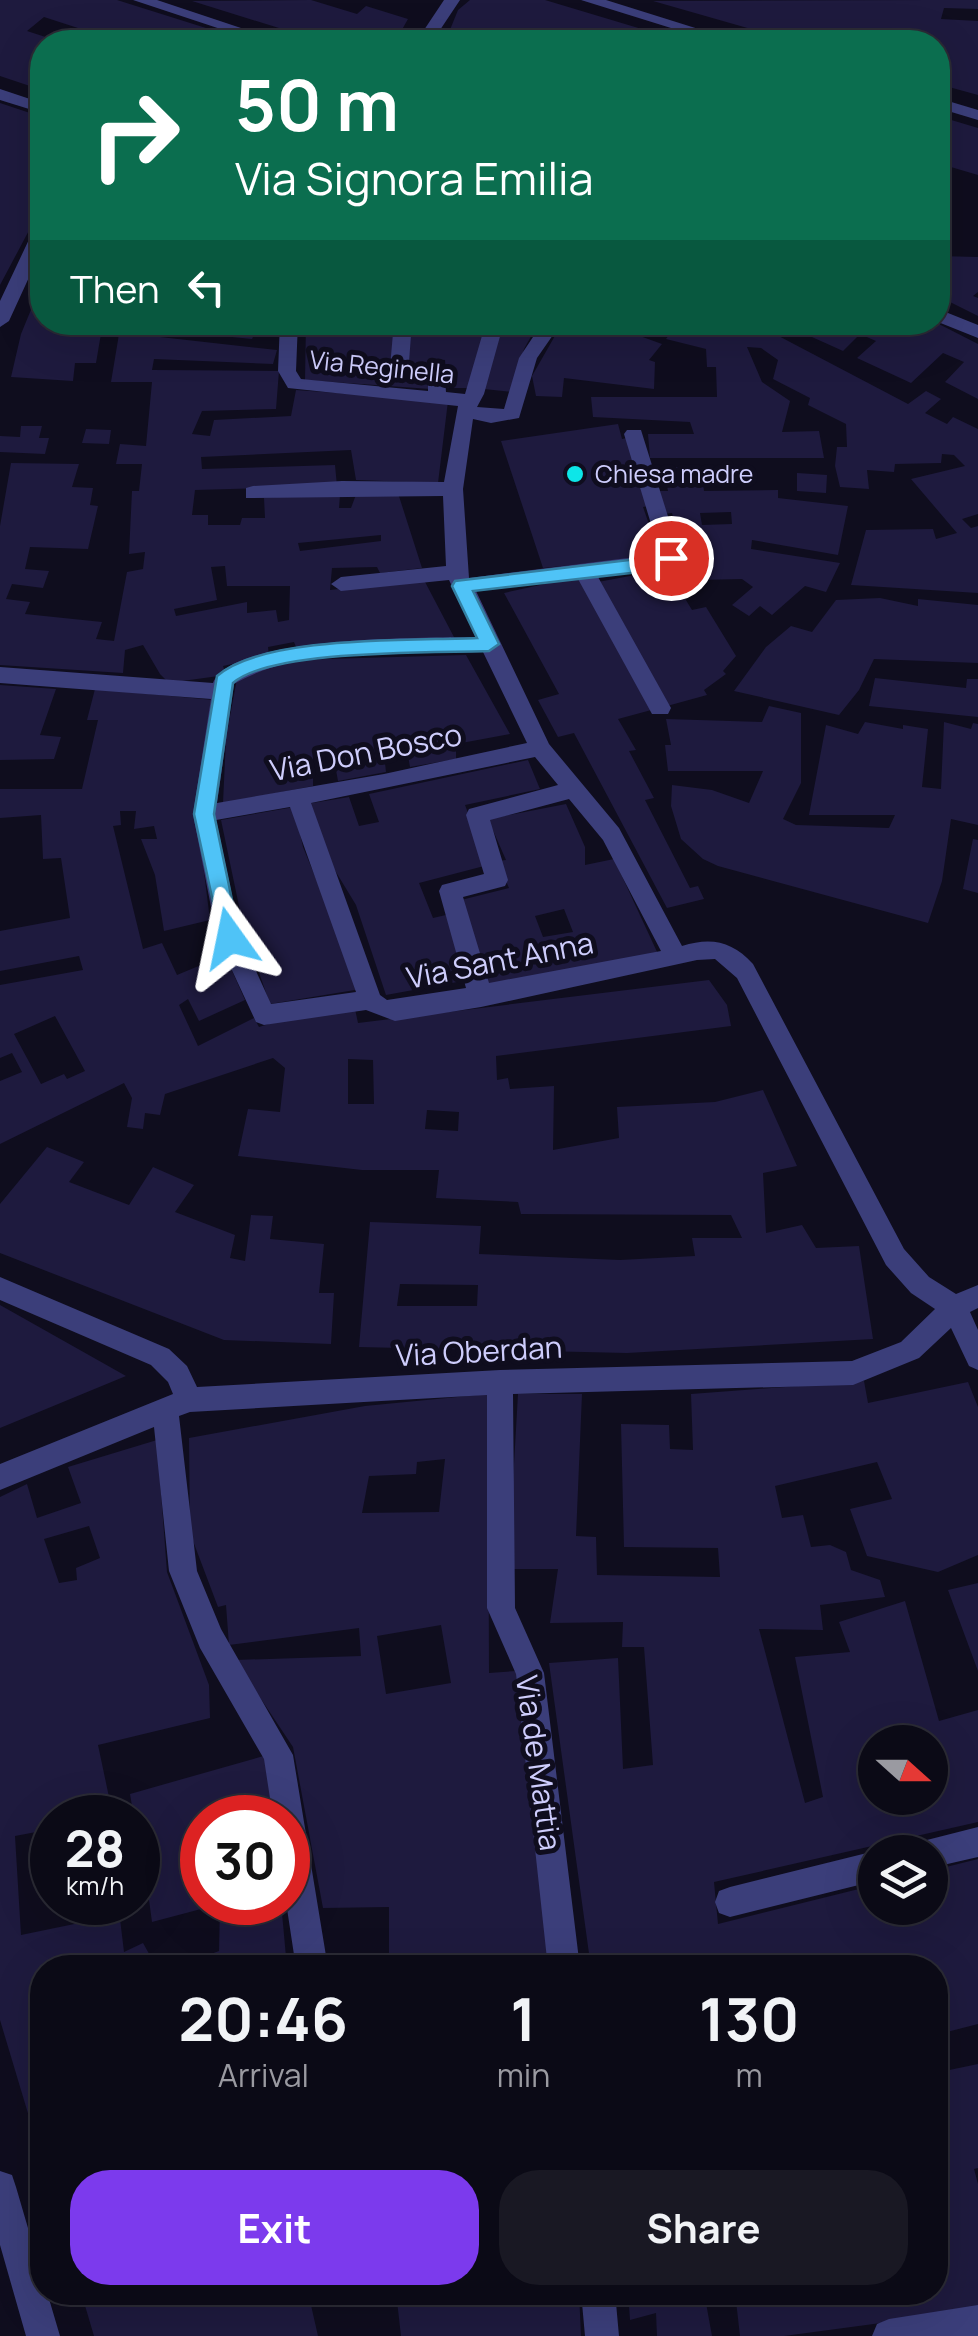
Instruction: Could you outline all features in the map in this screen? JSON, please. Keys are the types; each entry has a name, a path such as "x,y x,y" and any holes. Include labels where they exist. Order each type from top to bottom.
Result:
{"street":[{"path":"141,0 237,30"},
{"path":"432,30 452,0"},
{"path":"589,0 691,30"},
{"path":"0,94 30,104"},
{"path":"950,107 978,115"},
{"path":"2,311 30,255"},
{"path":"950,320 978,332"},
{"name":"Via Reginella","path":"289,335 290,380 303,385 437,398 492,417 512,414 528,358 545,335"},
{"path":"403,335 399,366 437,371 437,398"},
{"path":"491,335 468,406 453,489 458,579 540,748 612,834 676,957"},
{"path":"342,584 584,570 657,563 671,558 634,434"},
{"path":"253,493 342,488 453,489"},
{"path":"584,570 660,708"},
{"path":"0,675 224,686 236,670 293,654 489,644"},
{"name":"Via Sant Anna","path":"224,686 204,814 230,938 264,1015 370,1000 395,1011 481,997 714,947 730,953 744,971 896,1257 920,1284 966,1302"},
{"name":"Via Don Bosco","path":"204,814 540,748"},
{"path":"481,997 450,891 497,880 477,815 572,790"},
{"path":"298,797 311,844 360,954 370,1000"},
{"path":"0,1288 160,1357 178,1374 183,1572 210,1638 278,1755 310,1955"},
{"path":"966,1302 978,1358"},
{"name":"Via Oberdan","path":"0,1477 177,1405 500,1382 853,1373 910,1350 966,1302"},
{"name":"Via de Mattia","path":"500,1382 501,1608 530,1673 563,1955"},
{"path":"948,1849 978,1842"},
{"path":"730,1902 858,1870"},
{"path":"0,2187 30,2289"},
{"path":"35,2305 44,2336"},
{"path":"599,2305 602,2336"},
{"path":"889,2336 978,2322"}],"building":[{"path":"0,0 117,0 206,28 80,30 44,17 27,31 30,86 0,76"},
{"path":"311,0 357,14 366,6 408,19 402,30 285,30 192,1"},
{"path":"470,0 545,0 645,30 450,30 458,10"},
{"path":"978,0 978,9 944,8 941,19 978,21 978,95 950,87 950,30 754,30 653,1"},
{"path":"0,103 30,113 30,229 0,285"},
{"path":"950,120 978,128 978,175 950,167"},
{"path":"950,256 978,257 978,292 973,296 978,298 978,316 950,302"},
{"path":"30,312 30,335 101,335 96,363 75,363 73,381 11,377"},
{"path":"950,330 978,344 978,399 945,382 964,362 943,353 911,383 857,358 876,341 862,335 950,335"},
{"path":"119,335 277,350 273,364 154,359 152,370 279,371 276,409 202,411 192,434 210,436 214,420 291,416 296,390 448,401 438,483 356,480 351,450 201,457 202,469 335,465 337,486 195,490 192,515 208,515 208,525 240,525 242,518 265,518 264,498 332,493 340,495 339,508 351,508 357,492 397,490 422,568 380,573 377,567 332,568 330,590 424,580 455,639 296,647 294,642 268,647 269,656 223,666 226,675 175,682 160,674 143,645 125,650 123,673 0,665 0,526 11,463 79,464 72,487 93,488 90,505 98,506 88,549 30,547 25,569 49,571 43,588 12,584 6,599 30,602 25,614 102,622 96,639 114,641 127,572 143,569 145,552 129,554 132,491 139,491 142,464 116,464 120,444 146,446 152,382 111,382","holes":["381,535 381,541 300,551 298,543","225,566 227,586 290,586 289,620 278,622 276,610 247,613 247,602 176,616 174,609 217,600 211,567"]},
{"path":"212,335 254,335 252,339"},
{"path":"306,335 396,335 391,371 430,374 430,389 305,380"},
{"path":"409,335 485,335 472,388 447,388 445,360 431,359 431,367 408,364"},
{"path":"498,335 532,335 512,392 484,389"},
{"path":"555,335 637,335 662,344 649,360 655,362 654,389 564,378 562,397 536,396 532,376"},
{"path":"669,335 777,335 908,404 926,391 941,399 925,413 947,424 953,417 978,429 978,514 962,519 971,528 978,526 978,593 851,585 866,530 933,529 936,539 957,533 911,479 965,466 954,455 942,454 941,463 895,464 894,472 867,470 869,489 840,487 835,466 837,447 847,447 846,424 808,405 810,398 773,379 778,360 761,348 747,347 762,382 790,401 782,432 819,431 824,458 650,458 648,434 694,434 690,422 593,417 591,397 717,397 716,367 707,367 706,349 666,339"},
{"path":"814,335 859,335 843,351 812,337"},
{"name":"Chiesa madre","path":"618,424 622,439 627,438 648,506 643,507 660,556 543,568 501,441"},
{"path":"21,426 42,426 39,438 49,438 45,454 0,452 0,436 20,437"},
{"path":"86,429 111,430 109,444 82,443"},
{"path":"663,467 701,467 704,491 778,490 778,498 848,506 838,555 752,540 751,549 840,563 826,592 805,586 772,615 760,606 749,616 732,605 753,587 742,579 697,580 685,532 677,533 672,513 664,514 660,491 668,491","holes":["731,512 732,524 702,525 700,513"]},
{"path":"797,473 827,475 826,493 797,491"},
{"path":"667,569 692,610 706,607 736,656 723,671 726,674 704,690 707,695 667,706 598,582"},
{"path":"581,576 655,709 618,719 636,750 629,751 654,798 645,800 690,888 698,886 704,899 667,908 574,733 558,737 538,700 559,694 504,593"},
{"path":"880,598 918,606 918,599 978,605 978,663 874,659 859,690 839,715 734,691 766,647 791,626 812,632 836,600"},
{"path":"466,655 510,734 456,744 456,759 410,767 406,745 383,745 386,772 338,781 332,748 313,747 313,786 223,803 226,738 238,673 291,660"},
{"path":"875,678 966,688 967,679 978,679 978,717 869,706"},
{"path":"0,685 56,689 40,735 61,737 54,759 0,760"},
{"path":"95,689 214,700 198,824 210,920 164,931 155,875 141,839 157,839 154,826 134,829 136,811 120,811 121,825 113,826 143,949 162,943 177,975 225,955 245,1000 199,1021 188,999 179,1005 198,1046 254,1018 259,1027 299,1015 355,1009 358,1023 709,980 727,1005 731,1026 496,1056 497,1080 508,1078 510,1089 554,1086 553,1150 619,1138 617,1107 715,1102 763,1090 797,1166 763,1173 766,1233 802,1225 816,1248 859,1246 873,1339 627,1353 359,1347 370,1222 481,1226 479,1254 620,1260 695,1256 692,1238 742,1238 731,1215 521,1214 518,1202 436,1198 439,1170 362,1170 238,1156 248,1109 280,1112 285,1068 273,1058 165,1094 160,1115 145,1113 143,1129 127,1127 132,1098 124,1083 0,1144 0,1081 22,1072 12,1053 0,1058 0,985 83,970 79,956 0,971 0,931 70,918 61,858 43,859 41,815 0,818 0,789 82,789 98,720 87,720","holes":["55,1016 85,1071 67,1079 64,1074 41,1084 14,1034","348,1059 373,1060 374,1104 348,1104","427,1110 459,1112 458,1131 425,1129","400,1284 478,1285 477,1306 397,1306"]},
{"path":"769,706 801,713 801,783 783,819 796,825 889,828 895,815 809,815 826,725 858,734 865,722 928,729 922,787 941,789 944,722 971,729 973,723 978,724 978,825 951,819 942,881 928,923 718,866 703,859 681,839 671,806 672,785 712,790 749,803 763,771 668,771 665,745 671,745 666,719 762,722"},
{"path":"528,760 540,789 465,805 488,865 419,883 433,918 446,915 468,980 386,995 356,905 322,849 306,804 349,797 359,826 379,822 369,794"},
{"path":"566,804 585,847 585,865 614,859 658,954 487,986 457,901 509,888 497,861 506,860 488,819","holes":["564,909 573,932 543,937 535,916"]},
{"path":"294,807 303,847 361,989 270,1004 244,930 221,820"},
{"path":"973,839 978,840 978,893 963,889"},
{"path":"47,1147 84,1162 69,1182 129,1205 153,1167 194,1185 175,1212 235,1235 230,1258 245,1261 251,1215 273,1216 270,1239 324,1244 319,1293 334,1293 331,1344 224,1340 0,1253 0,1204"},
{"path":"0,1305 126,1376 0,1428"},
{"path":"864,1381 868,1403 968,1382 978,1407 978,1555 938,1572 867,1556 850,1509 892,1499 877,1462 775,1486 782,1518 803,1515 811,1547 830,1545 846,1552 851,1570 880,1580 885,1597 820,1605 823,1630 759,1629 805,1803 823,1797 795,1657 850,1652 839,1622 905,1601 939,1721 978,1710 978,1822 921,1835 858,1835 858,1849 714,1882 718,1924 858,1889 858,1925 948,1925 948,1866 978,1859 978,2024 948,2032 948,1955 589,1955 549,1663 618,1658 623,1769 653,1765 644,1647 622,1647 623,1622 550,1623 558,1569 508,1569 518,1394 582,1394 576,1536 596,1537 597,1575 720,1577 718,1548 624,1547 621,1424 669,1425 670,1449 693,1450 691,1394"},
{"path":"488,1394 489,1673 516,1671 548,1955 389,1955 389,1907 323,1908 310,1838 310,1795 302,1795 293,1747 235,1660 361,1656 359,1628 229,1645 226,1605 218,1607 190,1533 189,1438 365,1406","holes":["445,1459 439,1512 362,1513 369,1476 416,1474 417,1462","441,1625 451,1683 386,1694 377,1636"]},
{"path":"157,1440 167,1572 209,1685 210,1718 98,1745 109,1795 30,1795 30,1833 15,1836 21,1935 69,1925 121,1925 124,1952 143,1943 150,1955 30,1955 30,2120 0,2020 0,1497 27,1484 37,1518 81,1503 68,1467","holes":["89,1526 100,1558 76,1568 77,1580 59,1583 44,1539"]},
{"path":"978,1583 978,1671 948,1590"},
{"path":"267,1755 271,1795 180,1795 180,1915 160,1920 160,1795 130,1795"},
{"path":"220,1925 283,1925 286,1955 208,1955 219,1951"},
{"path":"978,2064 978,2168 974,2169 978,2184 978,2310 784,2336 740,2336 736,2305 948,2305 948,2070"},
{"path":"85,2305 311,2305 318,2336 94,2336"},
{"path":"397,2305 580,2305 581,2336 401,2336"},
{"path":"629,2305 706,2305 712,2336 657,2336 656,2313 630,2320"}],"place":[{"name":"Chiesa madre","path":"575,474"}],"route":[{"path":"230,938 204,814 224,680 236,670 293,654 489,644 461,586 657,563 671,558"}]}
